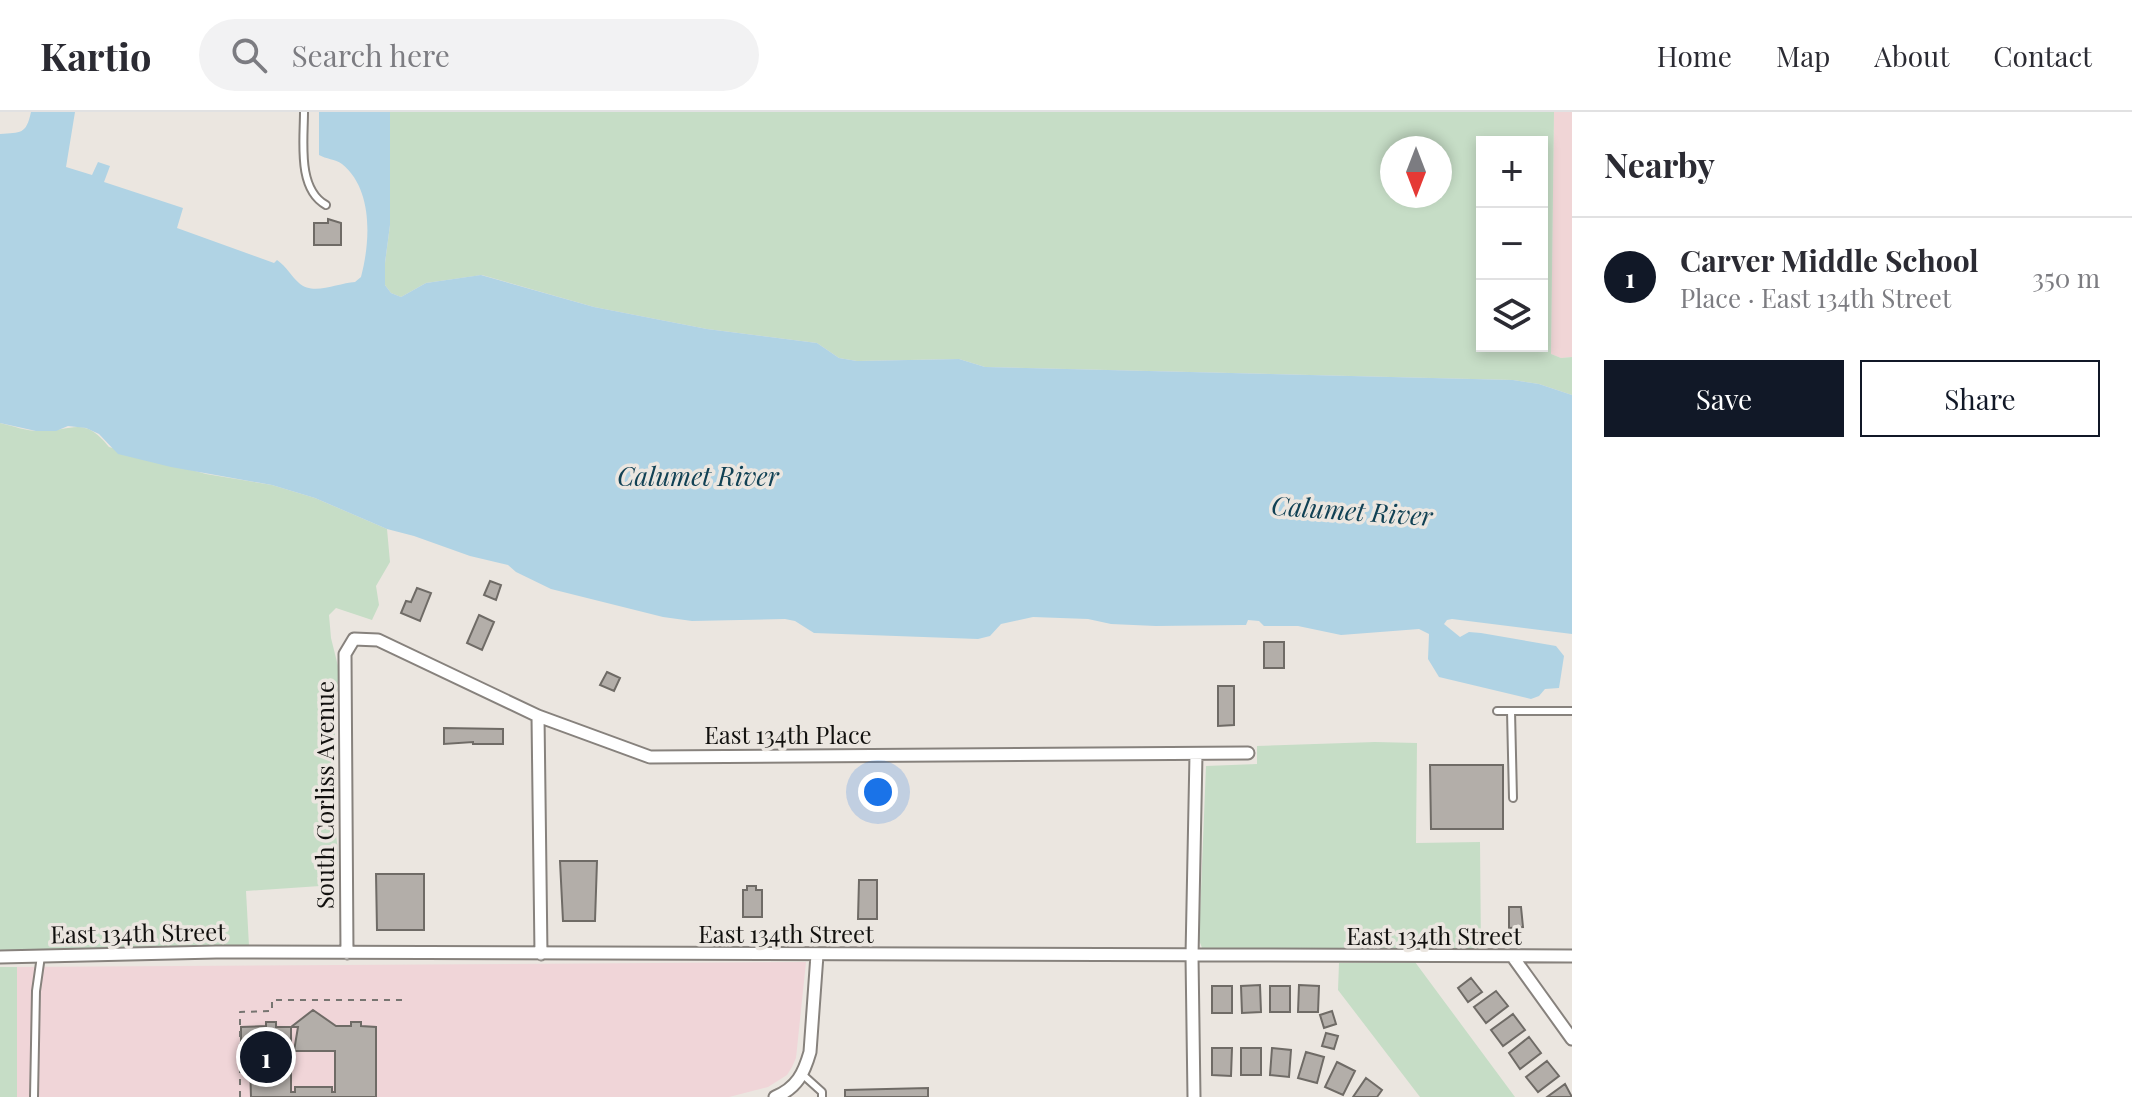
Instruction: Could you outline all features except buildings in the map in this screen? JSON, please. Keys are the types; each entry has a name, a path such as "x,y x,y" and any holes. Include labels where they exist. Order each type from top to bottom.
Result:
{"street":[{"name":"East 134th Place","path":"354,639 378,640 538,716 650,757 1248,753"},
{"name":"South Corliss Avenue","path":"347,953 345,654 354,639"},
{"path":"538,716 541,954"},
{"path":"1194,1097 1192,956 1196,754"},
{"name":"East 134th Street","path":"0,957 168,952 1572,956"},
{"path":"775,1097 794,1087 810,1052 817,955"},
{"path":"1513,957 1572,1039"}],"lane":[{"path":"304,112 307,178 312,195 326,205"},
{"path":"1497,711 1572,711"},
{"path":"1511,711 1513,798"},
{"path":"34,1097 36,991 41,956"},
{"path":"802,1074 822,1092 822,1097"}],"path":[{"path":"240,1097 240,1012 272,1011 272,1000 405,1000"}],"shaded area":[{"path":"1554,112 1572,112 1572,357 1561,358 1551,354"},
{"path":"806,962 796,1058 792,1067 787,1075 768,1087 729,1097 17,1097 17,967"}],"green space":[{"path":"390,112 1554,112 1551,354 1561,358 1572,357 1572,395 1539,384 1513,380 985,367 959,359 857,361 839,358 817,343 707,329 594,307 482,275 426,283 401,297 391,293 385,285 390,225"},
{"path":"0,423 34,431 84,428 100,437 109,447 206,474 272,485 315,498 387,529 390,562 376,586 379,605 372,620 336,608 329,615 338,666 338,688 332,706 335,734 333,812 338,850 335,885 246,891 249,946 0,951"},
{"path":"1417,743 1416,843 1480,842 1481,953 1208,952 1202,948 1199,940 1206,766 1257,764 1257,746"},
{"path":"1415,962 1515,1097 1420,1097 1338,990 1339,963"},
{"path":"0,967 17,967 17,1097 0,1097"}],"water":[{"name":"Calumet River","path":"31,112 75,112 66,167 92,175 98,162 110,166 104,182 183,208 177,228 274,263 277,260 305,287 326,288 355,282 361,277 366,249 367,218 360,188 342,164 319,155 319,112 390,112 390,225 385,285 391,293 401,297 426,283 481,275 594,307 707,329 817,343 839,358 857,361 959,359 985,367 1513,380 1539,384 1572,395 1572,634 1452,619 1444,624 1460,637 1469,632 1481,633 1556,646 1564,656 1559,688 1545,689 1531,699 1439,677 1428,659 1429,634 1419,629 1341,635 1298,626 1264,626 1259,621 1248,620 1246,625 1156,626 1033,617 1001,624 990,636 978,639 814,633 795,621 785,619 692,621 663,617 551,589 508,565 387,529 315,498 272,485 118,454 99,434 86,428 68,426 56,431 36,431 0,423 0,134 25,129"}],"place":[{"name":"Carver Middle School","path":"266,1057"}]}
